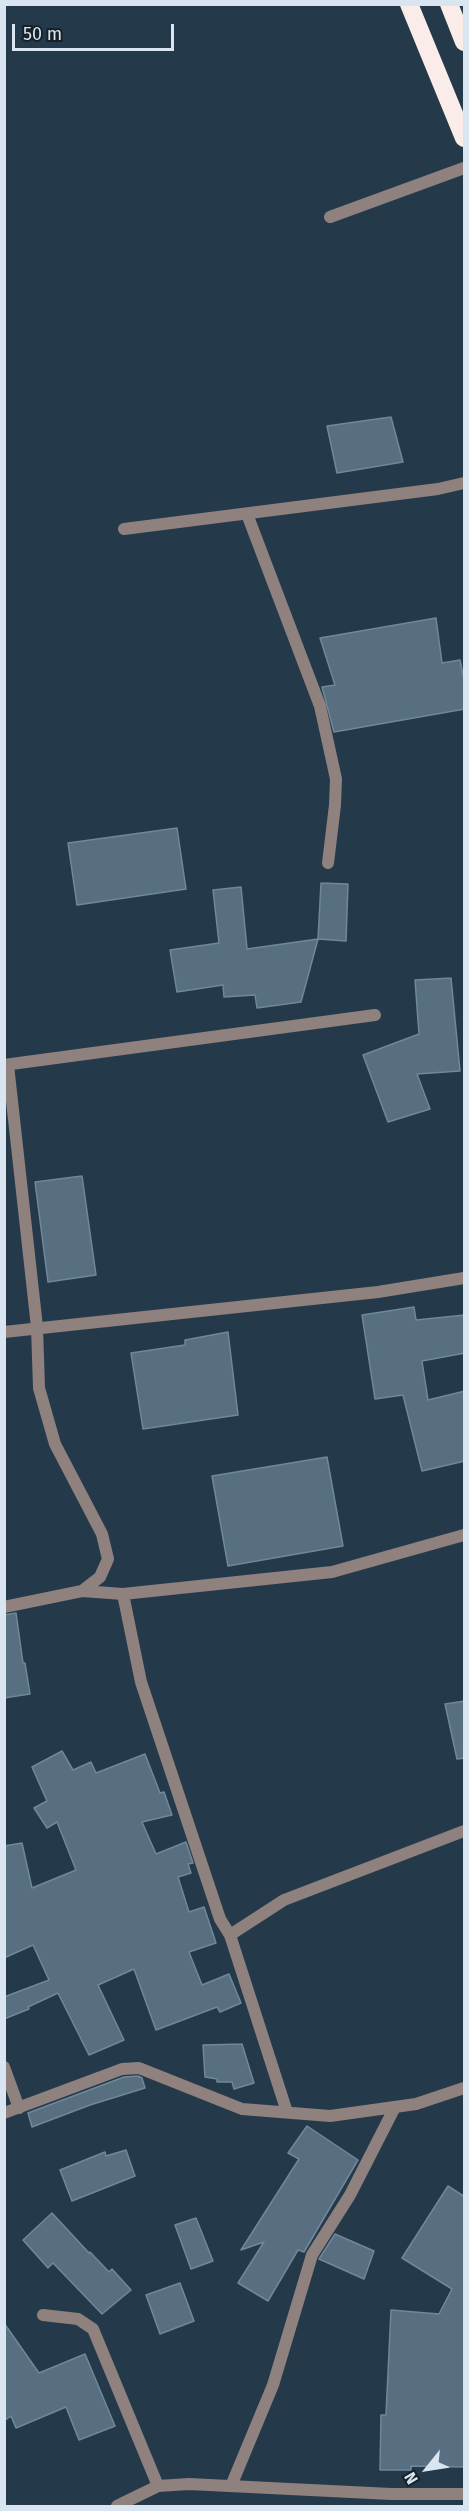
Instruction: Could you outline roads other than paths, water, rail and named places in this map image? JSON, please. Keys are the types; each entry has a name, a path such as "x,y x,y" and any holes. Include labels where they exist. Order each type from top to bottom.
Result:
{"highway":[{"path":"409,4 465,138"},
{"path":"448,4 465,42"}],"street":[{"path":"330,217 465,168"},
{"path":"124,529 438,489 465,483"},
{"path":"247,514 320,706 336,779 328,863"},
{"path":"82,1592 100,1577 108,1559 102,1534 55,1444 39,1388 37,1327 6,1065 375,1016"},
{"path":"4,1332 378,1292 465,1278"},
{"path":"4,1607 82,1592 123,1594 332,1572 465,1535"},
{"path":"123,1594 141,1682 220,1919 230,1935 287,2112"},
{"path":"230,1935 284,1900 465,1831"},
{"path":"4,2067 19,2108"},
{"path":"4,2113 122,2069 139,2068 242,2109 330,2116 416,2104 465,2088"},
{"path":"231,2486 273,2385 312,2254 351,2195 395,2107"},
{"path":"43,2315 78,2319 93,2329 158,2486"},
{"path":"117,2506 158,2486 189,2484 391,2494 465,2494"}]}
